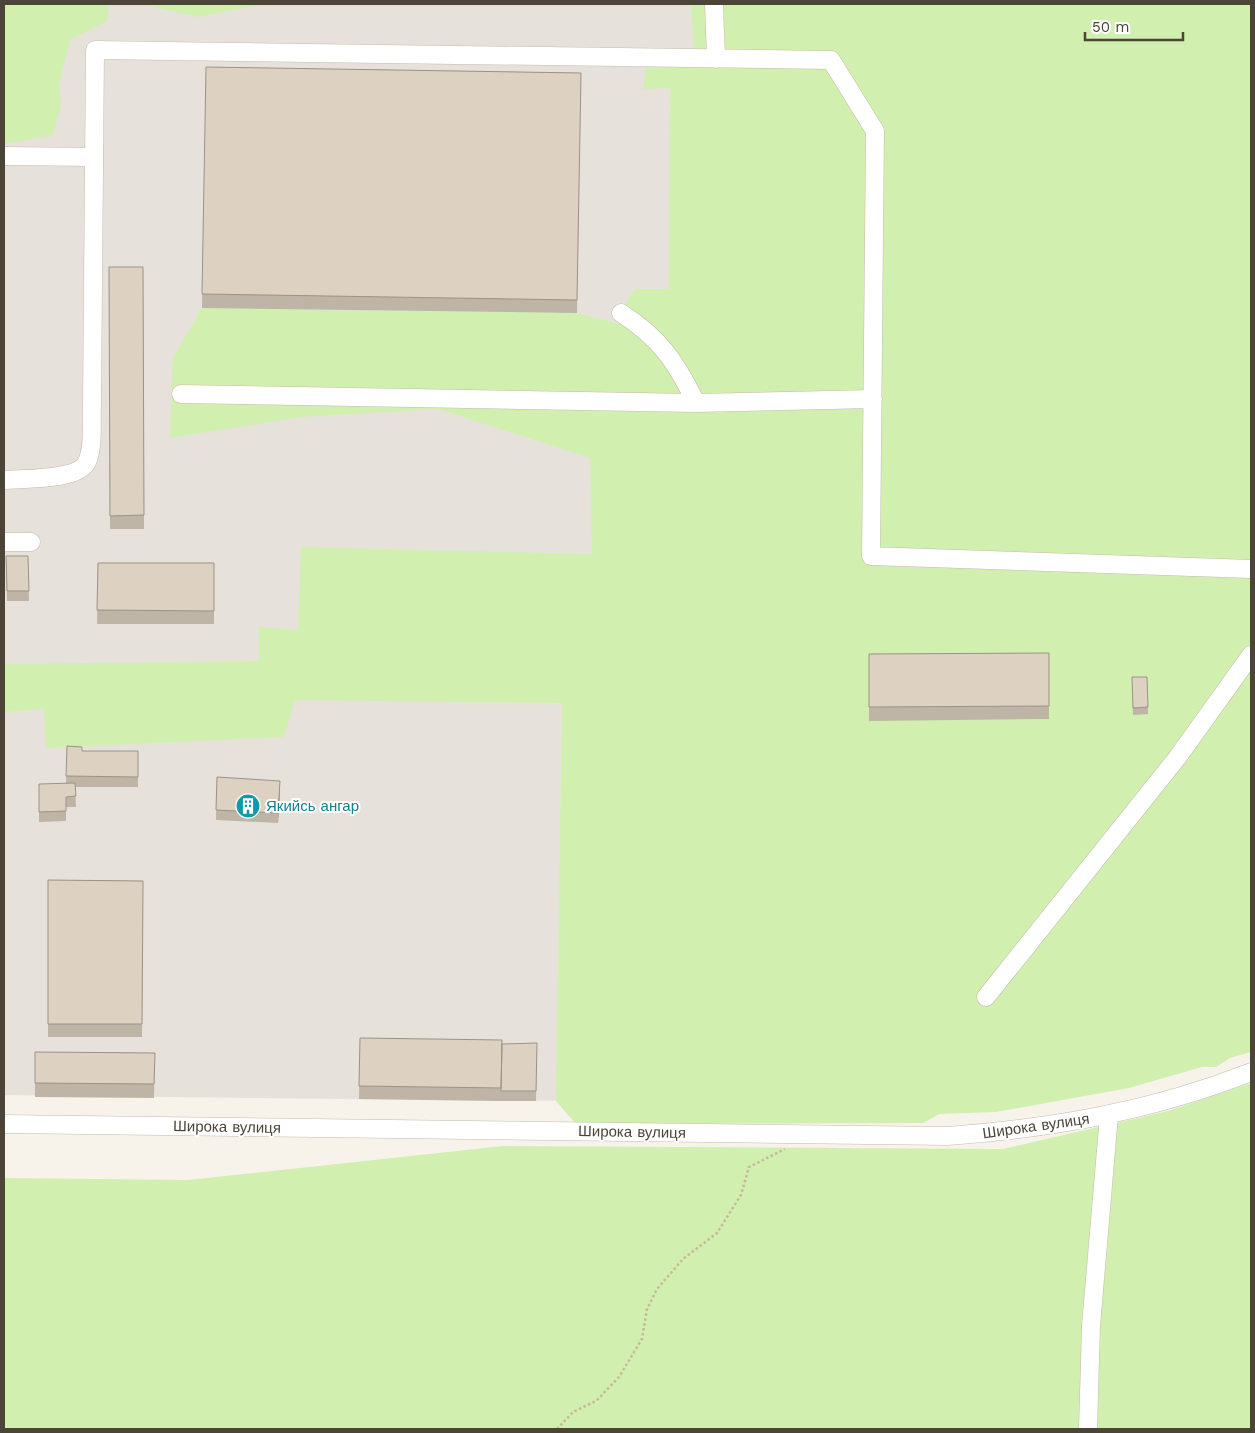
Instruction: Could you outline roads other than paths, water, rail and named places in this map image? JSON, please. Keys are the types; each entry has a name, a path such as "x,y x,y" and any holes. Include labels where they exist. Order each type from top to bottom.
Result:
{"street":[{"path":"714,4 716,59"},
{"path":"4,480 71,474 81,470 88,460 92,404 95,50 831,60 875,131 871,556 1251,569"},
{"path":"4,156 94,157"},
{"path":"622,314 645,329 668,352 696,403"},
{"path":"181,394 696,403 873,399"},
{"path":"4,542 31,542"},
{"path":"986,997 1177,758 1251,655"},
{"name":"Широка вулиця","path":"4,1124 948,1136 1021,1131 1109,1115 1202,1092 1251,1072"},
{"path":"1088,1429 1091,1326 1109,1115"}],"place":[{"name":"Якийсь ангар","path":"248,806"}]}
